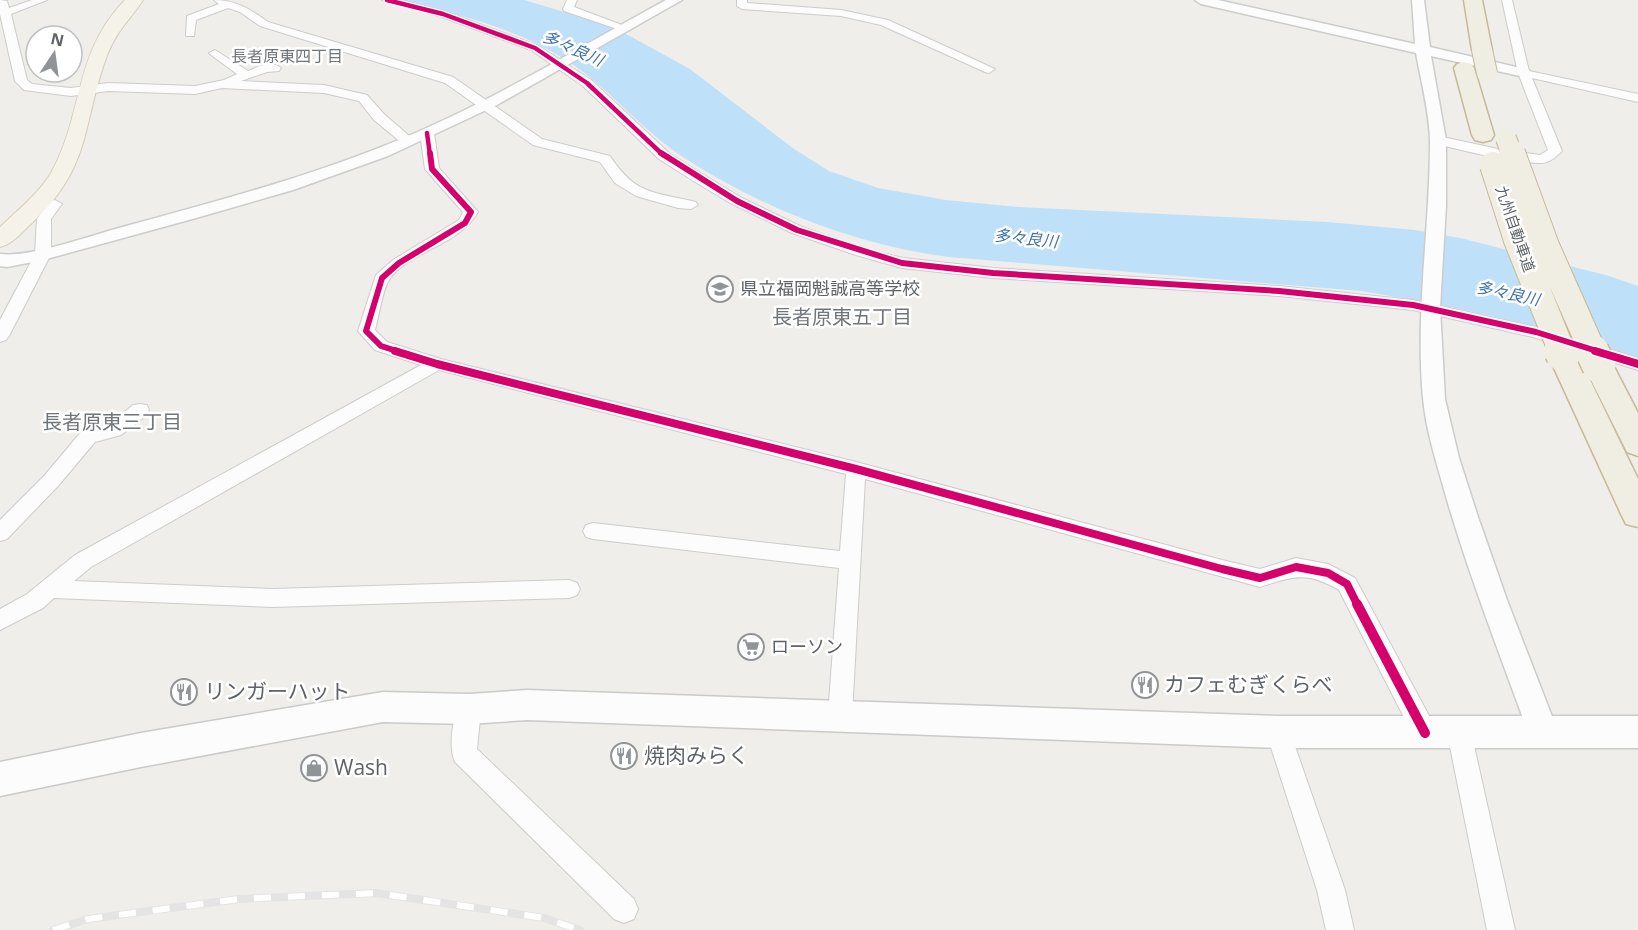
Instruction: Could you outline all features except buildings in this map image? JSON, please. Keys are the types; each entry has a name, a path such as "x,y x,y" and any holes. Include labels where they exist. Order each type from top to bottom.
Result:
{"highway":[{"path":"1473,0 1493,95"},
{"name":"九州自動車道","path":"1458,45 1464,68 1496,130 1599,366 1638,444"},
{"name":"九州自動車道","path":"1496,130 1517,240 1563,355 1638,514"}],"main road":[{"path":"0,240 51,192 68,159 86,90 104,37 135,0"},
{"path":"0,779 141,750 383,707 470,709 527,705 1278,732 1638,732"}],"street":[{"path":"42,0 2,8 12,62 24,85 71,92 108,87 195,90 222,84 266,68 275,68"},
{"path":"387,0 443,14 535,48 587,83 664,156 697,177 737,201 797,230 861,252 902,263 993,273 1279,291 1430,305 1536,332 1638,364"},
{"path":"572,0 568,9 624,28"},
{"path":"0,260 7,261 43,254 268,192 408,141 486,104 676,0"},
{"path":"742,0 742,6 841,13 884,22 989,69"},
{"path":"1201,0 1638,98"},
{"path":"1418,0 1423,51 1438,140 1430,305 1434,399 1447,458 1493,600 1543,732"},
{"path":"1438,140 1498,153 1542,159 1555,151 1524,73 1507,0"},
{"path":"190,34 191,18 224,2 244,10 264,24 449,80 524,131 527,138 537,143 605,159 619,180 634,190 665,203 691,205"},
{"path":"215,52 246,75"},
{"path":"222,84 324,89 363,98 379,117 408,141"},
{"path":"427,133 432,170 471,212 465,223 399,263 382,278 366,331 381,346 437,364 856,469 1241,574 1260,578 1296,567 1328,573 1347,584 1425,733"},
{"path":"0,336 43,254 44,219 55,204"},
{"path":"0,620 35,601 83,561 437,364"},
{"path":"0,533 51,481 88,437 114,430 140,410"},
{"path":"840,715 856,469"},
{"path":"593,531 849,561"},
{"path":"50,589 273,598 569,589"},
{"path":"470,709 464,754 624,909"},
{"path":"1278,732 1331,890 1340,930"},
{"path":"1459,732 1501,930"}],"water":[{"name":"多々良川","path":"396,0 524,0 598,22 626,34 690,69 794,149 829,171 878,188 946,200 1019,207 1327,222 1415,230 1460,238 1609,276 1638,286 1638,358 1570,336 1501,318 1361,291 949,257 845,234 777,208 683,157 668,147 575,66 534,42 466,17"}],"railway":[{"path":"53,930 88,919 239,899 376,893 544,918 580,930"}],"cycle path":[{"path":"387,0 443,14 535,48 587,83 664,156 697,177 737,201 797,230 861,252 902,263 993,273 1279,291 1413,305 1536,332 1638,364"},
{"path":"427,133 432,169 471,212 465,223 399,263 382,278 366,331 381,346 437,364 856,469 1222,569 1260,578 1296,567 1328,573 1347,584 1425,733"}],"place":[{"name":"県立福岡魁誠高等学校","path":"720,289"},
{"name":"ローソン","path":"751,647"},
{"name":"カフェむぎくらべ","path":"1145,685"},
{"name":"リンガーハット","path":"184,692"},
{"name":"焼肉みらく","path":"624,756"},
{"name":"Wash","path":"314,768"}],"district":[{"name":"長者原東四丁目","path":"287,56"},
{"name":"長者原東五丁目","path":"842,317"},
{"name":"長者原東三丁目","path":"112,422"}]}
